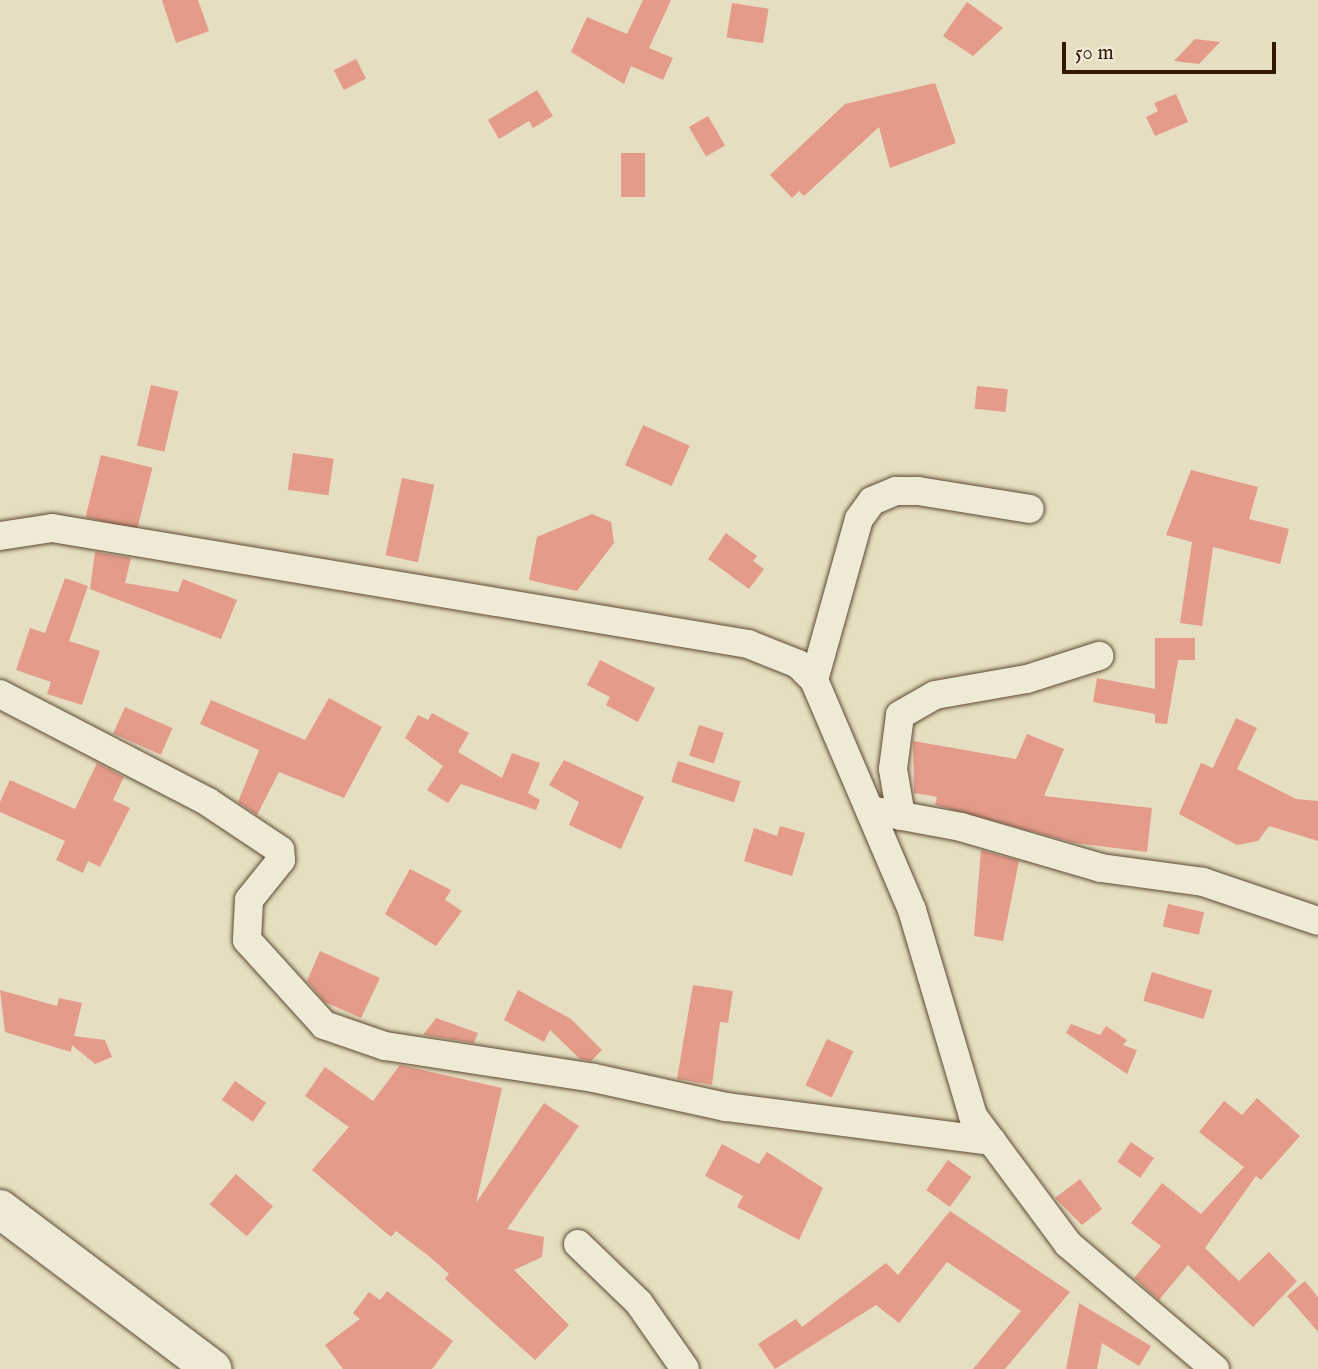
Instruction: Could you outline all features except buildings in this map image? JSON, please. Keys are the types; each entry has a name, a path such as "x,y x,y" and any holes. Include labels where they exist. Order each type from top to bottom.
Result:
{"main road":[{"path":"0,1209 212,1369"}],"street":[{"path":"814,680 859,519 872,501 896,491 918,491 1030,509"},
{"path":"0,536 52,528 748,643 797,664 814,680 912,910 952,1061 973,1116 1068,1244 1215,1369"},
{"path":"901,816 893,769 900,715 934,695 1027,679 1099,656"},
{"path":"0,694 208,802 280,850 281,860 249,900 247,940 324,1025 384,1046 594,1078 726,1107 992,1142"},
{"path":"870,810 1101,868 1203,882 1318,922"},
{"path":"578,1244 639,1303 685,1369"}]}
